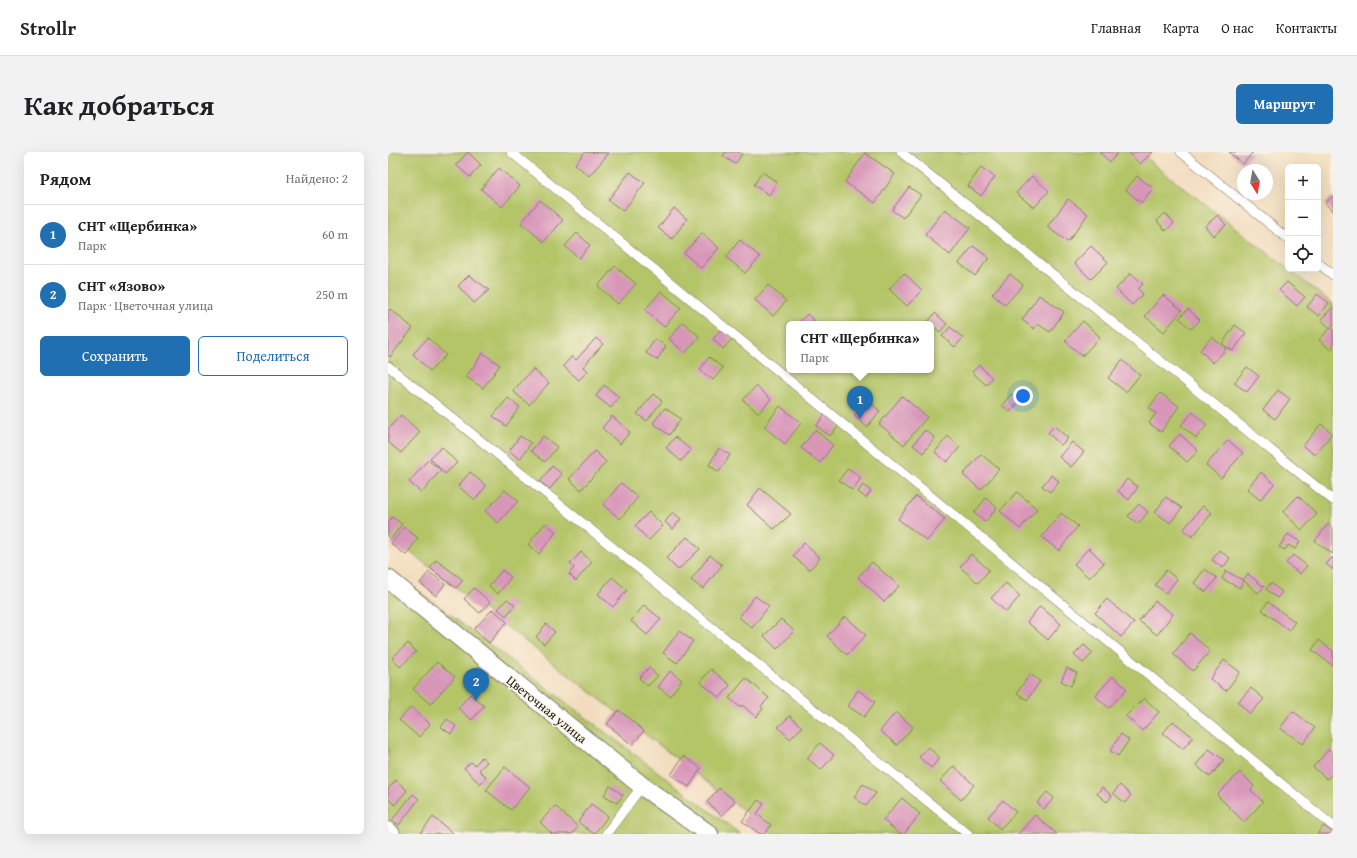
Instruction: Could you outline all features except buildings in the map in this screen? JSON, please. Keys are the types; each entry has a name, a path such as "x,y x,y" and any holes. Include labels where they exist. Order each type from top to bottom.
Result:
{"street":[{"name":"Цветочная улица","path":"388,579 642,786 709,834"}],"lane":[{"path":"511,152 1333,826"},
{"path":"901,152 1333,500"},
{"path":"1181,152 1285,237"},
{"path":"1321,265 1333,275"},
{"path":"388,366 968,834"},
{"path":"606,834 642,786"}],"green space":[{"path":"388,152 1138,152 1285,267 1285,272 1292,272 1333,304 1333,834 774,834 388,535"},
{"path":"388,568 740,834 388,834"}],"place":[{"name":"СНТ «Щербинка»","path":"860,419"},
{"name":"СНТ «Язово»","path":"476,701"}]}
